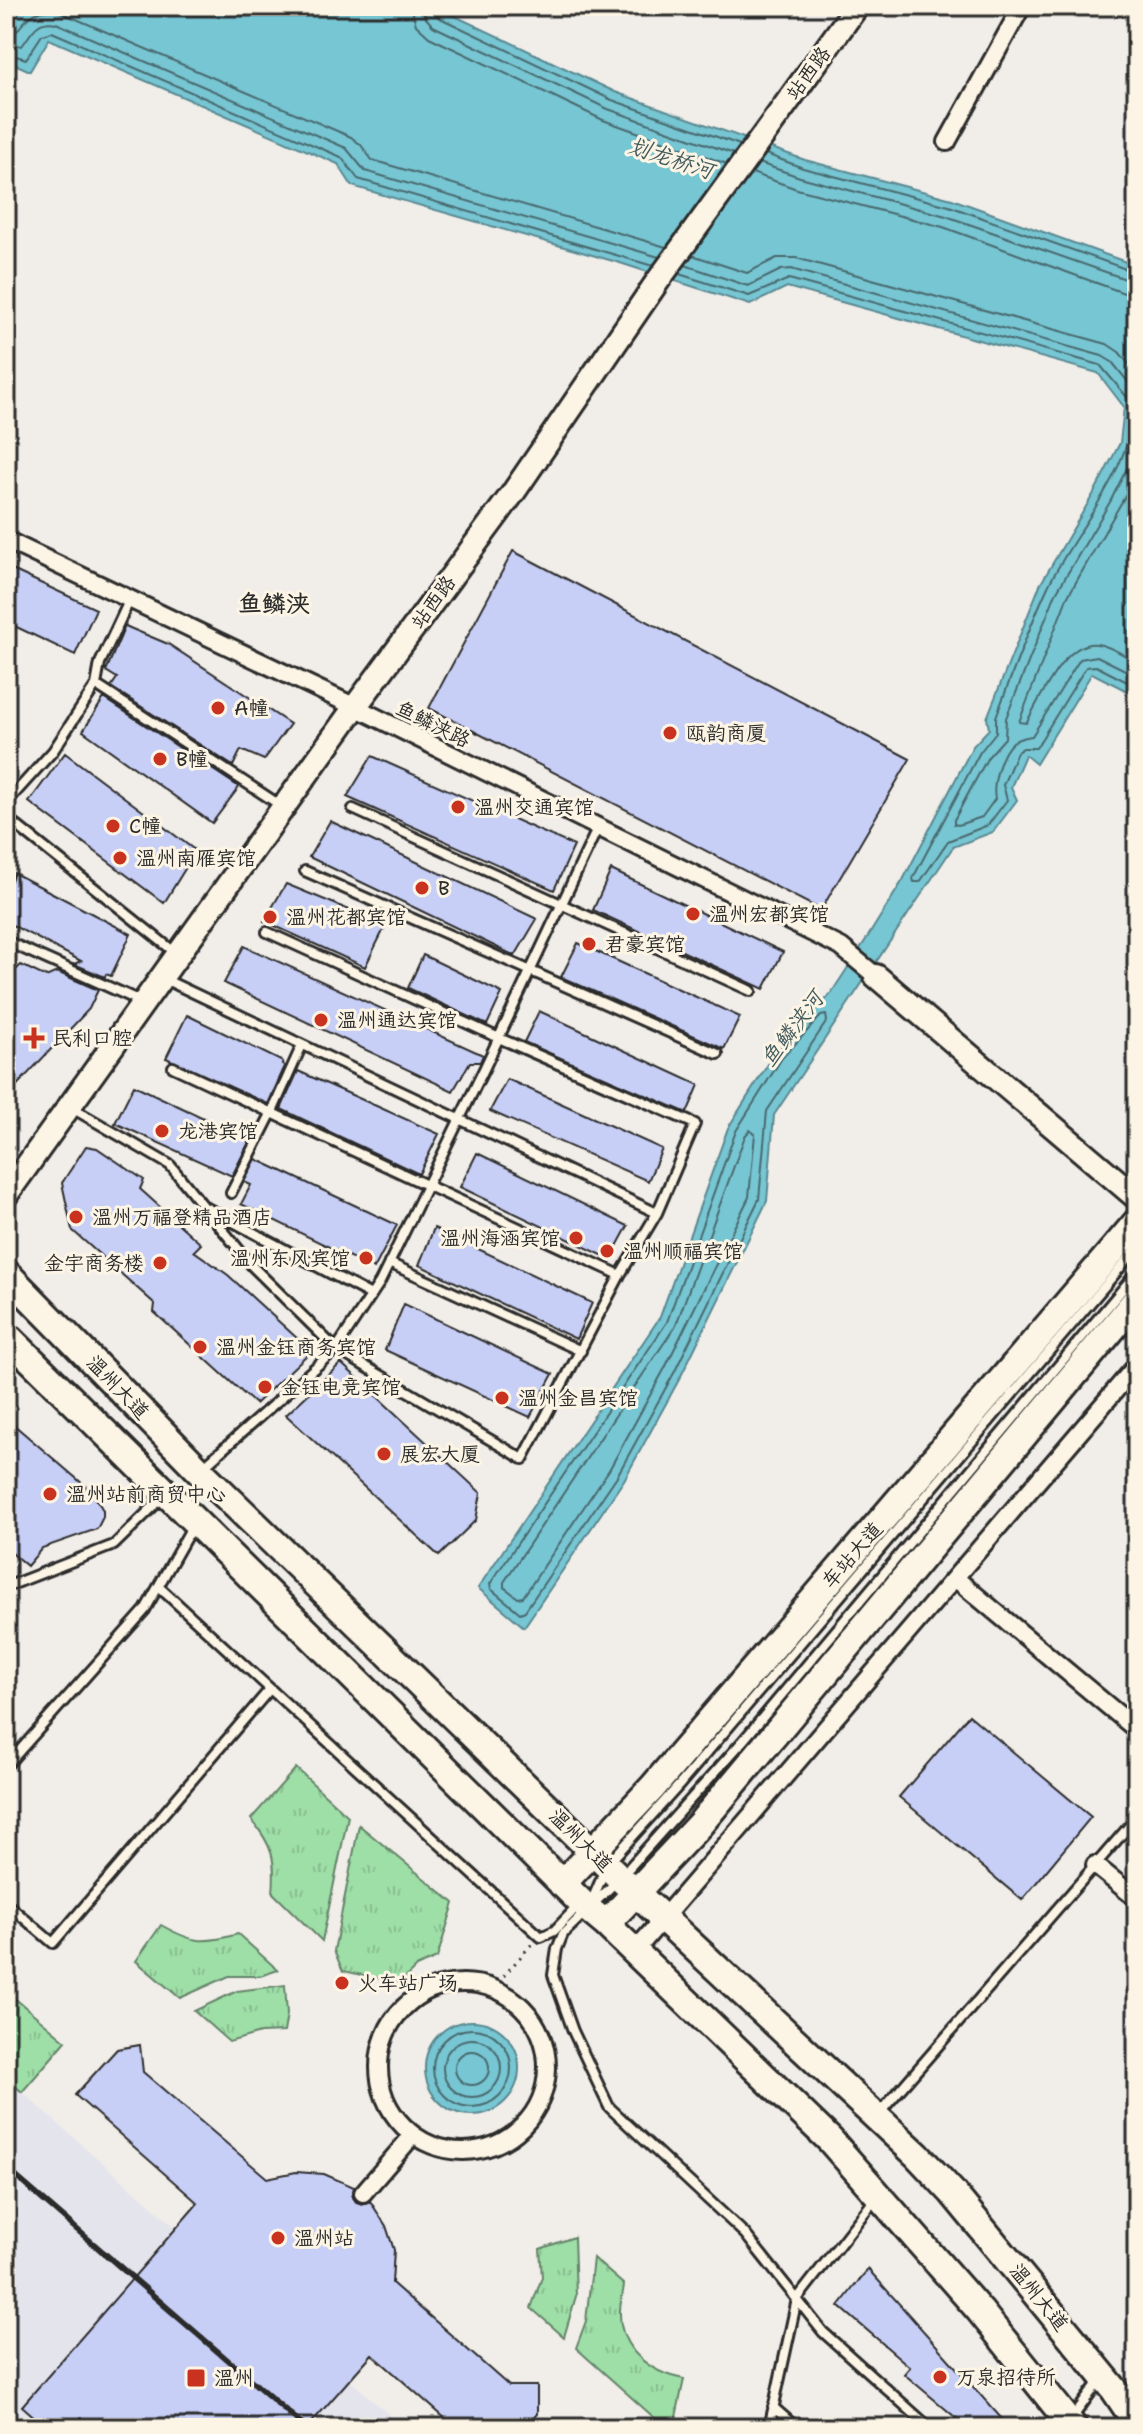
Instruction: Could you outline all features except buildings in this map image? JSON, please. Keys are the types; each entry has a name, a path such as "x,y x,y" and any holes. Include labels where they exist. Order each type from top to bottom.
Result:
{"main road":[{"name":"车站大道","path":"584,1904 614,1872 653,1787 1137,1222"},
{"name":"温州大道","path":"6,1273 199,1470 614,1872 877,2116 952,2192 1103,2376 1137,2423"},
{"name":"车站大道","path":"584,1904 614,1872 700,1824 1137,1299"},
{"name":"温州大道","path":"6,1335 584,1904 830,2140 980,2311 1069,2426"}],"street":[{"name":"站西路","path":"6,1195 355,707 513,493 657,282 857,6"},
{"path":"947,142 1022,6"},
{"name":"鱼鳞浃路","path":"6,540 355,707 841,947 876,976"},
{"path":"876,976 1137,1198"},
{"path":"635,1951 1137,1365"},
{"path":"955,1578 1137,1730"},
{"path":"1095,1865 1137,1899"},
{"path":"461,1982 493,1988 521,2006 540,2032 548,2066 542,2098 524,2126 497,2145 465,2152 432,2146 413,2135 385,2101 378,2069 383,2036 401,2008 428,1989 461,1982"},
{"path":"363,2193 413,2135"}],"lane":[{"path":"6,803 53,751 96,685 100,663 130,598"},
{"path":"96,685 283,807"},
{"path":"353,809 751,991"},
{"path":"6,817 177,955"},
{"path":"199,1470 336,1349 371,1295 499,1038 598,827"},
{"path":"305,871 718,1054"},
{"path":"68,1106 170,1165 253,1267 336,1349 523,1459 620,1275 657,1213 695,1124 267,932"},
{"path":"6,941 143,1002"},
{"path":"161,978 657,1213"},
{"path":"231,1193 302,1045"},
{"path":"173,1067 620,1275"},
{"path":"203,1206 371,1295"},
{"path":"614,1872 692,1771 1137,1248"},
{"path":"389,1263 581,1351"},
{"path":"159,1587 541,1937 554,1931 584,1904 742,1742 1137,1272"},
{"path":"6,1587 114,1545 167,1493"},
{"path":"6,1766 145,1610 195,1521"},
{"path":"6,1903 53,1943 270,1689"},
{"path":"877,2116 1137,1817"},
{"path":"584,1904 563,1934 553,1975 573,2031 609,2107 745,2234 823,2332 930,2428"},
{"path":"769,2428 797,2299 879,2194"},
{"path":"1069,2426 1103,2376"},
{"path":"773,2407 797,2428"}],"path":[{"path":"493,1988 527,1947 541,1937"}],"shaded area":[{"path":"6,2078 22,2092 404,2428 6,2428"}],"green space":[{"path":"296,1768 348,1816 322,1941 273,1893 271,1853 251,1819"},
{"path":"359,1825 454,1903 437,1958 416,1967 400,1983 343,1971 334,1951"},
{"path":"161,1925 198,1940 238,1934 278,1970 260,1976 229,1976 180,1998 136,1961"},
{"path":"285,1985 287,2014 284,2032 260,2033 229,2042 194,2011 237,1991"},
{"path":"6,1991 66,2041 22,2092 6,2078"},
{"path":"574,2237 576,2296 564,2337 531,2308 542,2277 540,2249"},
{"path":"593,2258 624,2285 621,2325 631,2348 649,2365 684,2379 675,2422 659,2422 576,2348 586,2321"}],"water":[{"name":"划龙桥河","path":"6,6 434,6 615,92 805,160 952,199 1137,266 1137,696 1092,673 1036,764 1025,755 1011,787 1017,800 993,832 953,847 774,1115 767,1201 681,1376 624,1480 524,1627 478,1588 660,1317 728,1128 775,1053 830,995 903,880 973,746 989,729 987,718 1040,585 1120,443 1124,407 1098,373 787,287 750,305 620,263 352,186 338,164 49,39 30,71 6,60"},
{"path":"472,2021 490,2025 505,2035 515,2050 519,2068 515,2086 505,2101 490,2111 472,2115 454,2111 439,2101 429,2086 425,2068 429,2050 439,2035 454,2025"}],"railway":[{"path":"6,2168 306,2428"}],"place":[{"name":"A幢","path":"218,708"},
{"name":"瓯韵商厦","path":"670,733"},
{"name":"B幢","path":"160,759"},
{"name":"温州交通宾馆","path":"458,807"},
{"name":"C幢","path":"113,826"},
{"name":"温州南雁宾馆","path":"120,858"},
{"name":"B","path":"422,888"},
{"name":"温州宏都宾馆","path":"693,914"},
{"name":"温州花都宾馆","path":"270,917"},
{"name":"君豪宾馆","path":"589,944"},
{"name":"温州通达宾馆","path":"321,1020"},
{"name":"民利口腔","path":"34,1038"},
{"name":"龙港宾馆","path":"162,1131"},
{"name":"温州万福登精品酒店","path":"76,1217"},
{"name":"温州海涵宾馆","path":"576,1238"},
{"name":"温州顺福宾馆","path":"607,1251"},
{"name":"温州东风宾馆","path":"366,1258"},
{"name":"金宇商务楼","path":"160,1263"},
{"name":"温州金钰商务宾馆","path":"200,1347"},
{"name":"金钰电竞宾馆","path":"265,1387"},
{"name":"温州金昌宾馆","path":"502,1398"},
{"name":"展宏大厦","path":"384,1454"},
{"name":"温州站前商贸中心","path":"50,1494"},
{"name":"火车站广场","path":"342,1983"},
{"name":"温州站","path":"278,2238"},
{"name":"万泉招待所","path":"940,2377"},
{"name":"温州","path":"196,2378"}],"district":[{"name":"鱼鳞浃","path":"274,604"}],"water label":[{"name":"鱼鳞浃河","path":"792,1029"}]}
